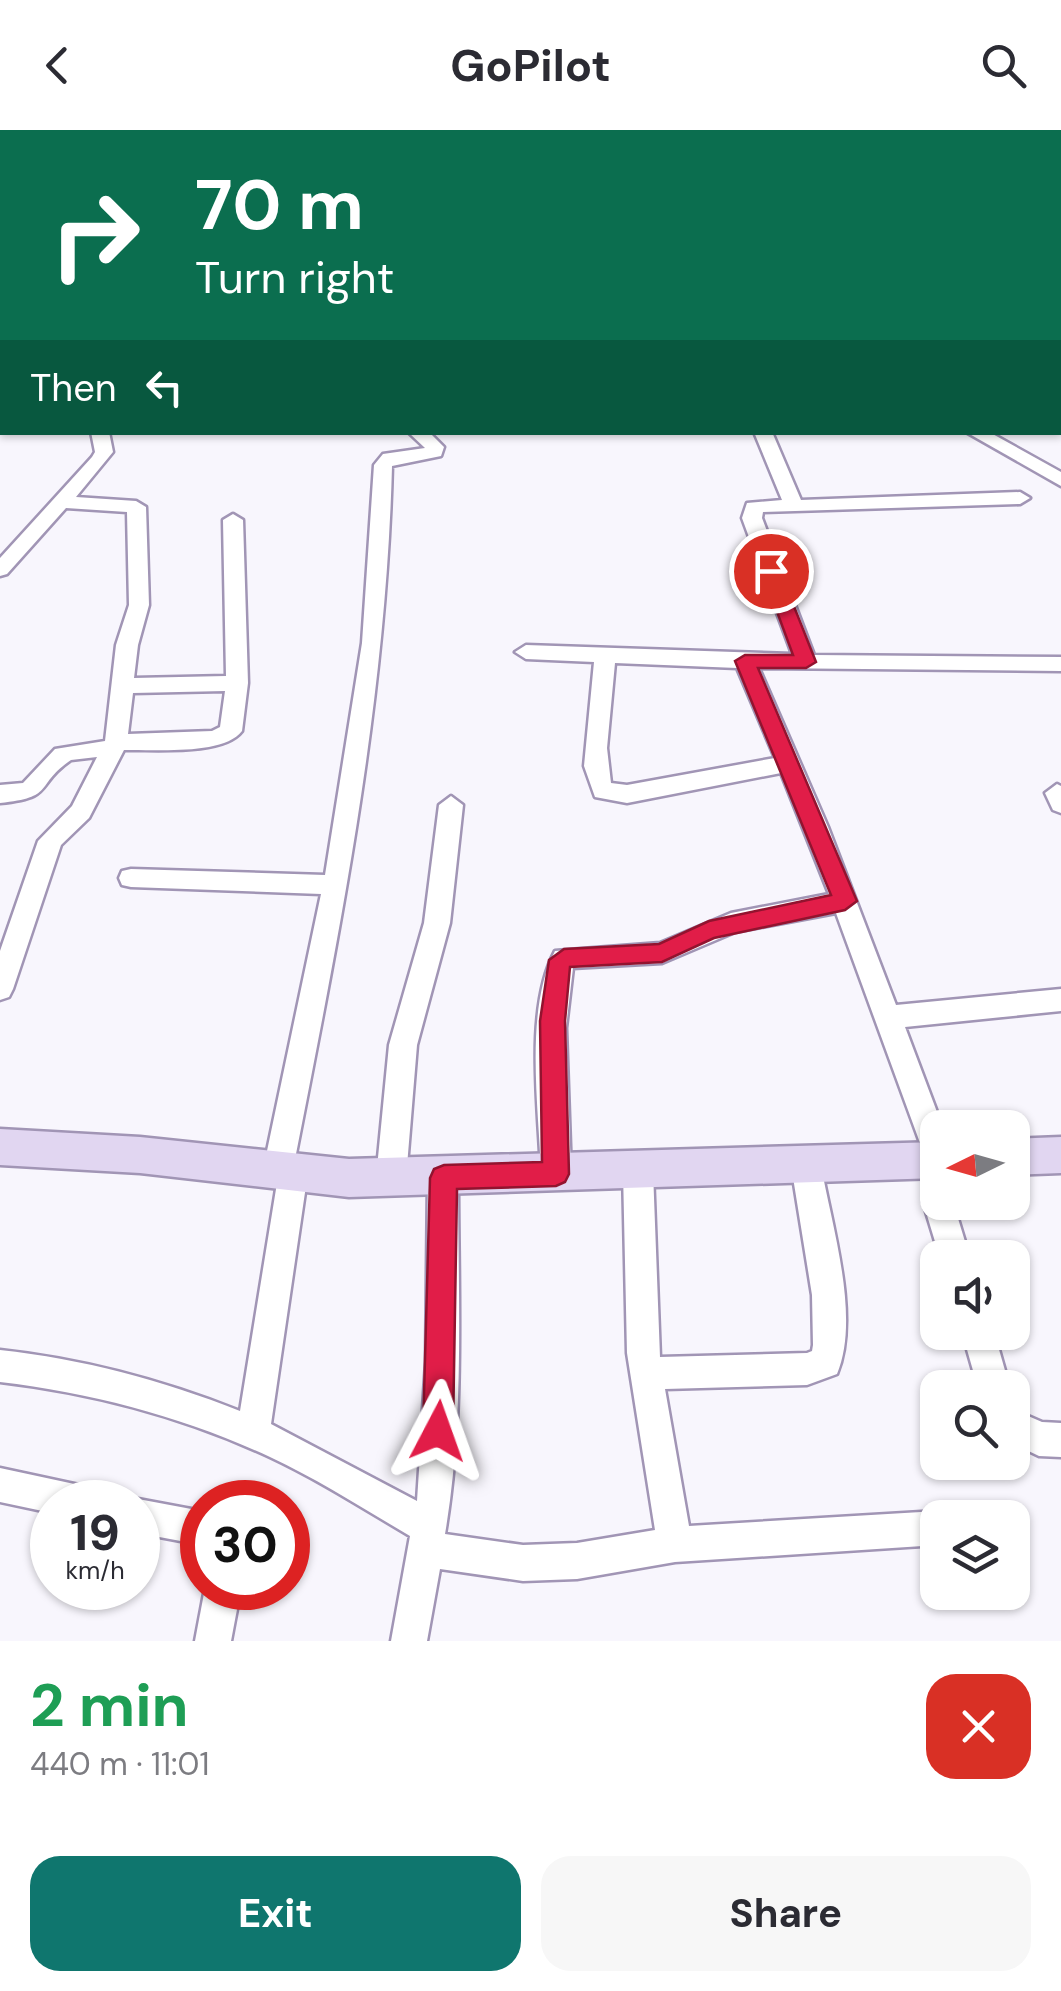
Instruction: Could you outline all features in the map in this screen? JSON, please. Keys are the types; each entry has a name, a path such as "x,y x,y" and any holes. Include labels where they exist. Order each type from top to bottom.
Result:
{"street":[{"path":"0,570 104,452 101,435"},
{"path":"253,1434 286,1171 360,734 383,537 384,466 390,458 434,452 434,447 421,435"},
{"path":"764,435 793,504"},
{"path":"981,435 1061,480"},
{"path":"806,662 751,511 766,505 1020,498"},
{"path":"0,989 50,841 81,812 114,745 128,645 139,605 138,512 131,506 61,502"},
{"path":"0,794 30,791 46,766 63,752 226,736 233,724 237,683 233,520"},
{"path":"526,652 745,661 1061,664"},
{"path":"605,657 593,761 596,783 604,791 627,794 790,763"},
{"path":"745,661 845,901 889,1017 920,1116"},
{"path":"124,686 237,683"},
{"path":"391,1178 403,1045 437,923 451,805"},
{"path":"131,878 333,885"},
{"path":"556,1174 552,1021 558,966 564,958 662,953 720,926 845,901"},
{"path":"889,1017 1061,1000"},
{"path":"0,1147 140,1155 391,1178 920,1158"},
{"path":"1030,1156 1061,1155"},
{"path":"647,1374 807,1369 826,1364 830,1333 806,1164"},
{"path":"638,1170 643,1353 675,1544"},
{"path":"409,1641 427,1538 442,1362 444,1178"},
{"path":"0,1366 82,1380 164,1401 280,1444 427,1538 523,1563 577,1561 675,1544 920,1529"},
{"path":"1030,1435 1061,1440"},
{"path":"0,1485 30,1491"},
{"path":"213,1641 219,1610"}],"route":[{"path":"438,1431 444,1178 556,1174 552,1021 558,966 564,958 662,953 709,930 845,901 745,661 806,662 771,571"}]}
